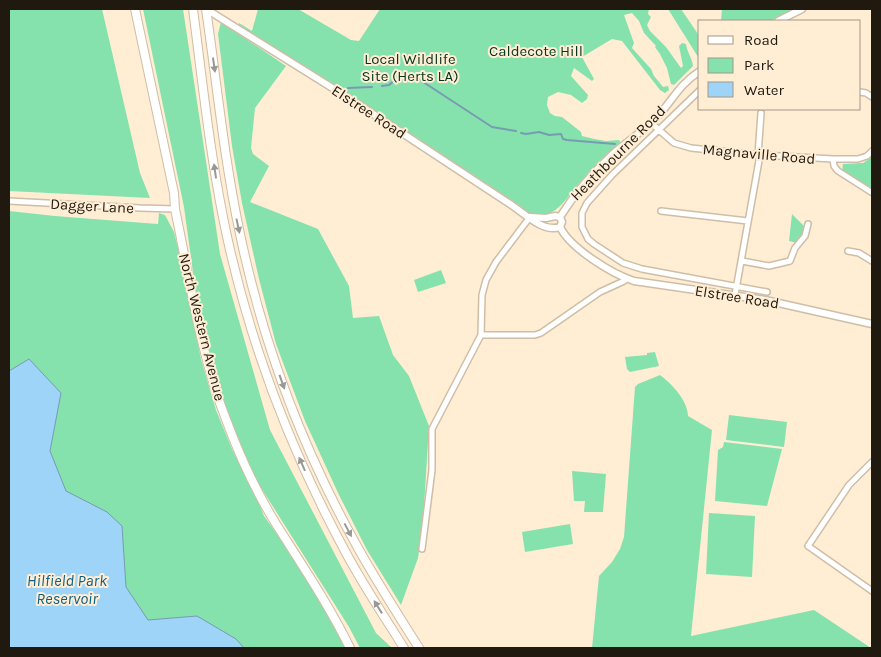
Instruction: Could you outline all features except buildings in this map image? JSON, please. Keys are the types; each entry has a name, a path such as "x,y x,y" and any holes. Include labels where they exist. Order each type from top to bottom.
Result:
{"highway":[{"name":"North Western Avenue","path":"135,9 174,193 175,209 198,324 212,378 227,423 250,475 275,523 323,598 350,648"},
{"path":"193,9 222,211 234,266 257,348 285,426 320,502 346,554 404,648"},
{"path":"206,13 234,208 256,298 278,370 301,430 336,506 372,573 419,648"}],"main road":[{"path":"780,20 802,9"},
{"name":"Elstree Road","path":"206,13 358,104 530,217 533,221 555,229 560,227 564,235 575,246 626,278 648,284 765,300 872,324"},
{"name":"Heathbourne Road","path":"560,217 571,199 589,178 651,123 685,82 698,72"},
{"path":"530,217 560,217 562,222 560,227"},
{"path":"551,218 551,227"}],"street":[{"path":"698,92 591,197 582,212 582,228 594,244 632,267 767,292"},
{"path":"735,295 759,155 761,113"},
{"name":"Magnaville Road","path":"651,123 667,139 680,146 759,155 833,160 858,159 867,156 872,151"},
{"path":"833,160 834,166 838,171 871,192"},
{"name":"Dagger Lane","path":"9,201 175,209"},
{"path":"661,211 748,221"},
{"path":"422,549 432,470 432,429 481,335 482,295 486,280 496,262 530,217"},
{"path":"742,261 769,266 790,261 797,246 803,240 808,224"},
{"path":"848,251 859,253 872,261"},
{"path":"481,335 535,335 541,333 600,292 624,281 626,278"},
{"path":"872,462 849,485 808,546 872,591"}],"green space":[{"path":"9,9 102,9 140,173 150,198 9,191"},
{"path":"143,9 183,9 220,254 270,430 376,633 392,648 360,648 349,627 258,483 223,404 199,316 184,207"},
{"path":"258,9 298,9 351,40 359,41 380,9 649,9 648,14 651,17 647,25 650,31 666,47 681,68 683,66 679,46 682,43 686,44 693,66 674,85 671,84 667,68 656,46 644,33 639,21 632,13 624,15 634,43 632,48 651,69 663,87 668,86 669,90 665,93 660,90 622,41 612,39 582,57 594,79 592,81 574,68 571,76 588,95 587,99 582,103 571,95 558,92 548,97 547,105 550,113 562,117 581,132 582,136 606,141 619,140 621,143 596,164 555,210 544,215 530,214 238,27 239,23 252,31"},
{"path":"668,9 681,9 698,34 698,57"},
{"path":"722,9 795,9 772,20 721,20"},
{"path":"221,22 286,66 255,108 251,148 253,154 269,166 250,202 318,229 349,286 353,318 379,316 393,355 409,376 429,426 423,523 418,558 401,605 367,550 339,495 305,421 276,344 242,203 232,146 218,34"},
{"path":"872,157 872,190 842,171 843,164 863,163"},
{"path":"9,211 158,224 159,213 165,215 174,232 181,260 201,359 216,410 232,449 264,516 295,559 337,629 346,648 9,648"},
{"path":"792,214 805,227 804,236 797,243 789,241"},
{"path":"441,270 446,283 418,292 414,280"},
{"path":"655,352 659,366 630,372 627,369 625,357 647,355 647,353"},
{"path":"660,375 674,388 682,399 688,416 712,430 691,636 814,610 871,648 592,648 599,576 612,562 620,549 624,537 635,387"},
{"path":"729,415 787,422 784,447 726,440"},
{"path":"724,442 782,449 767,506 715,501 718,450 723,447"},
{"path":"572,471 606,474 603,512 584,512 585,501 574,501"},
{"path":"709,513 755,516 752,577 706,574"},
{"path":"570,524 573,544 525,552 522,532"}],"water":[{"name":"Hilfield Park Reservoir","path":"29,359 61,393 50,451 66,491 107,512 122,526 126,587 148,620 197,616 236,639 244,648 9,648 9,371"}],"waterway":[{"path":"382,86 389,85 400,78 414,76 492,127 516,131"},
{"path":"348,88 372,87"},
{"path":"521,133 561,134 563,139 567,140 615,144"}],"park label":[{"name":"Caldecote Hill","path":"536,51"},
{"name":"Local Wildlife Site (Herts LA)","path":"410,68"}]}
